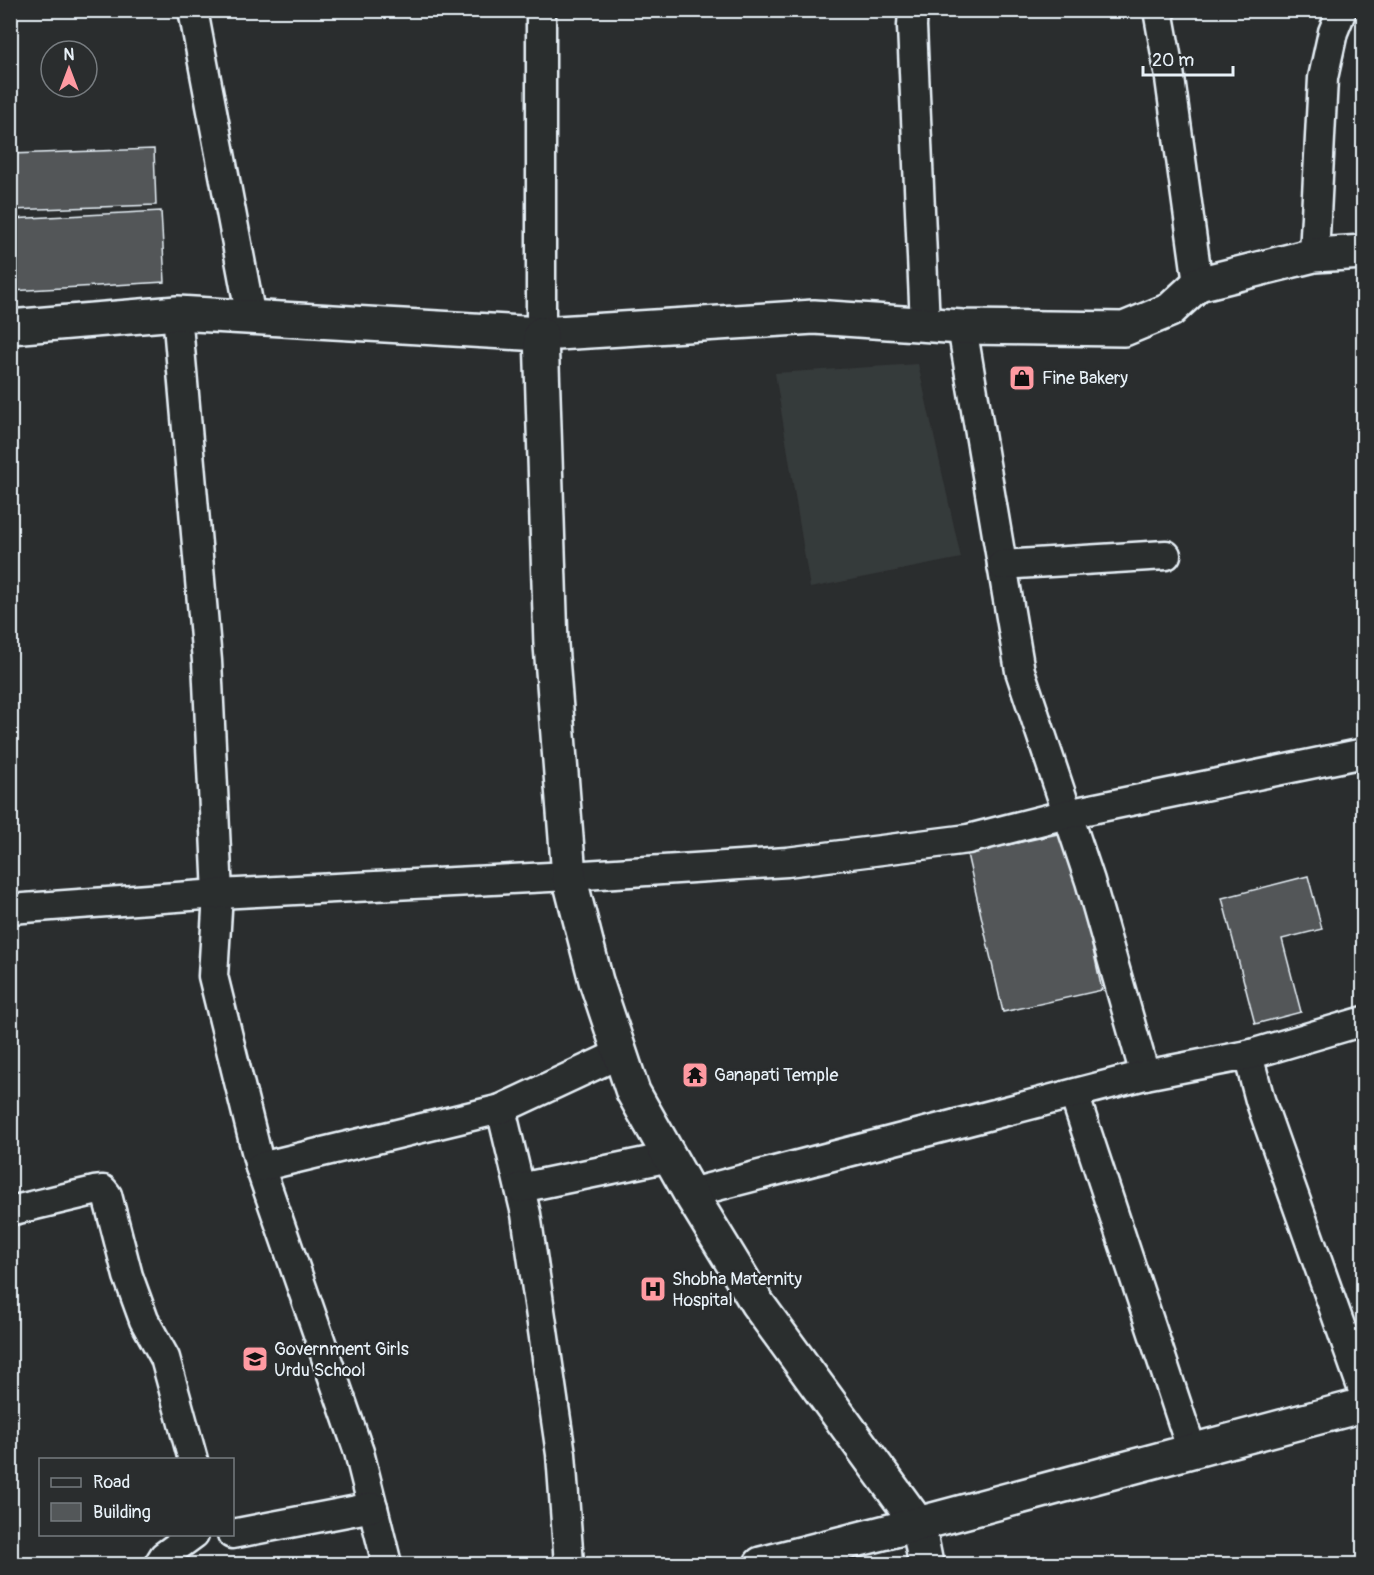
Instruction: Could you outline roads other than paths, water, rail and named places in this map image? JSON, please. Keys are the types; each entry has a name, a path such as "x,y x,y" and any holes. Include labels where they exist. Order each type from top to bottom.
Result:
{"street":[{"path":"193,10 251,318"},
{"path":"542,10 542,334 551,645 569,876 596,981 633,1092 690,1193 757,1303 918,1524 926,1564"},
{"path":"913,10 925,325"},
{"path":"1158,10 1169,71 1198,284"},
{"path":"1314,255 1323,78 1342,10"},
{"path":"10,327 177,313 542,334 814,316 962,327 1124,329 1170,309 1198,284 1314,255 1364,252"},
{"path":"177,313 207,661 218,894 213,976 260,1167 359,1452 387,1564"},
{"path":"962,327 1020,671 1090,881 1145,1075"},
{"path":"1002,565 1166,555"},
{"path":"10,909 218,894 569,876 809,860 968,839 1067,814 1364,753"},
{"path":"690,1193 1145,1075 1248,1055 1364,1021"},
{"path":"260,1167 501,1109 621,1053"},
{"path":"1248,1055 1260,1100 1364,1393"},
{"path":"1074,1094 1192,1451"},
{"path":"501,1109 526,1214 561,1454 569,1564"},
{"path":"520,1188 670,1157"},
{"path":"10,1211 94,1191 103,1190 107,1195 128,1276 144,1320 165,1358 192,1458"},
{"path":"761,1564 1364,1405"},
{"path":"234,1532 373,1508"},
{"path":"159,1564 164,1556 216,1536"}],"place":[{"name":"Fine Bakery","path":"1022,378"},
{"name":"Ganapati Temple","path":"695,1075"},
{"name":"Shobha Maternity Hospital","path":"653,1289"},
{"name":"Government Girls Urdu School","path":"255,1359"}]}
